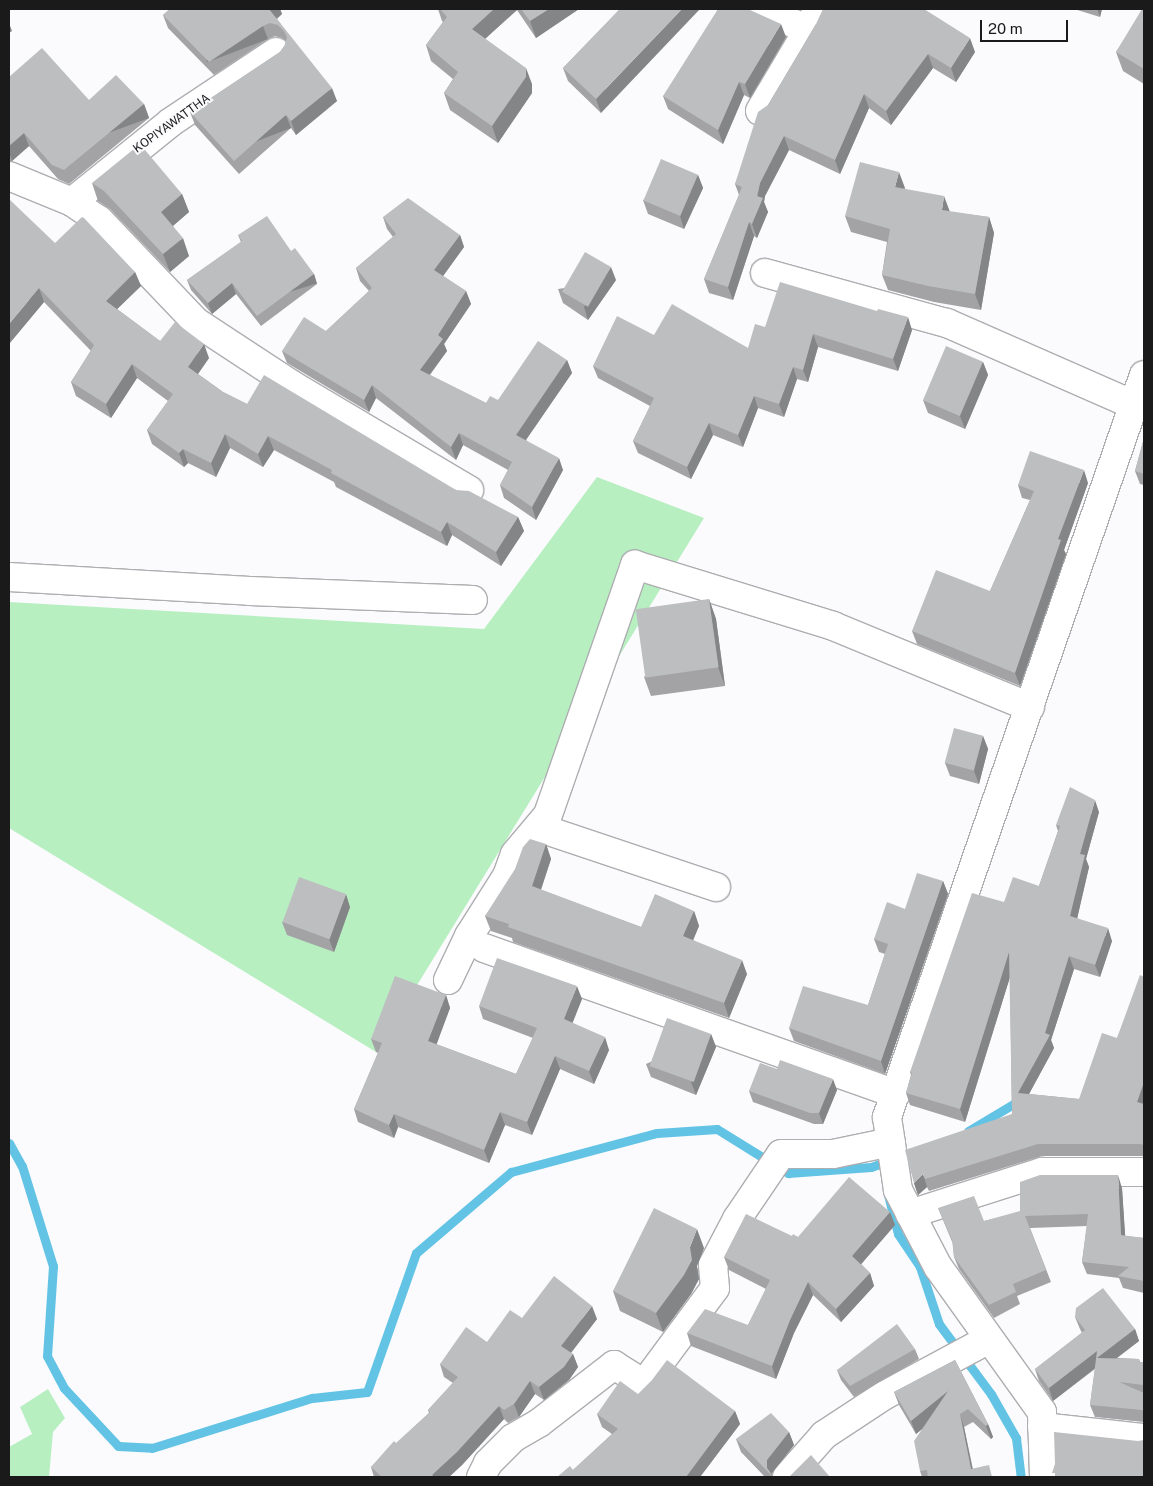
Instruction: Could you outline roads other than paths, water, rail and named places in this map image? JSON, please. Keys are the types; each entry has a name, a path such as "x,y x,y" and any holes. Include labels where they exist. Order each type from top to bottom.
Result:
{"street":[{"path":"760,111 813,20 762,9"},
{"name":"KOPIYAWATTHA","path":"72,202 171,122 276,52"},
{"path":"9,176 72,202 99,220 196,322 292,385 469,490"},
{"path":"765,273 947,323 1134,405"},
{"path":"1044,1477 1042,1412 984,1341 938,1267 910,1214 898,1190 888,1117 1144,375"},
{"path":"716,887 542,829 635,565 833,626 1030,707"},
{"path":"9,577 250,592 473,600"},
{"path":"448,980 469,936 507,876 515,854 547,816"},
{"path":"484,948 896,1094"},
{"path":"481,1477 488,1463 512,1438 539,1423 614,1364 644,1384 715,1288 713,1265 737,1219 781,1154 833,1154 892,1143"},
{"path":"910,1214 1042,1172 1144,1172"},
{"path":"787,1477 824,1435 885,1395 984,1341"},
{"path":"1042,1427 1144,1438"}],"waterway":[{"path":"968,1131 1015,1103 1022,1103"},
{"path":"9,1143 22,1166 53,1266 47,1356 64,1388 118,1446 152,1448 312,1398 367,1392 416,1253 511,1172 657,1133 717,1129 788,1173 871,1167 890,1160"},
{"path":"888,1195 898,1234 920,1267 939,1324 991,1394 1016,1438 1021,1477"}]}
